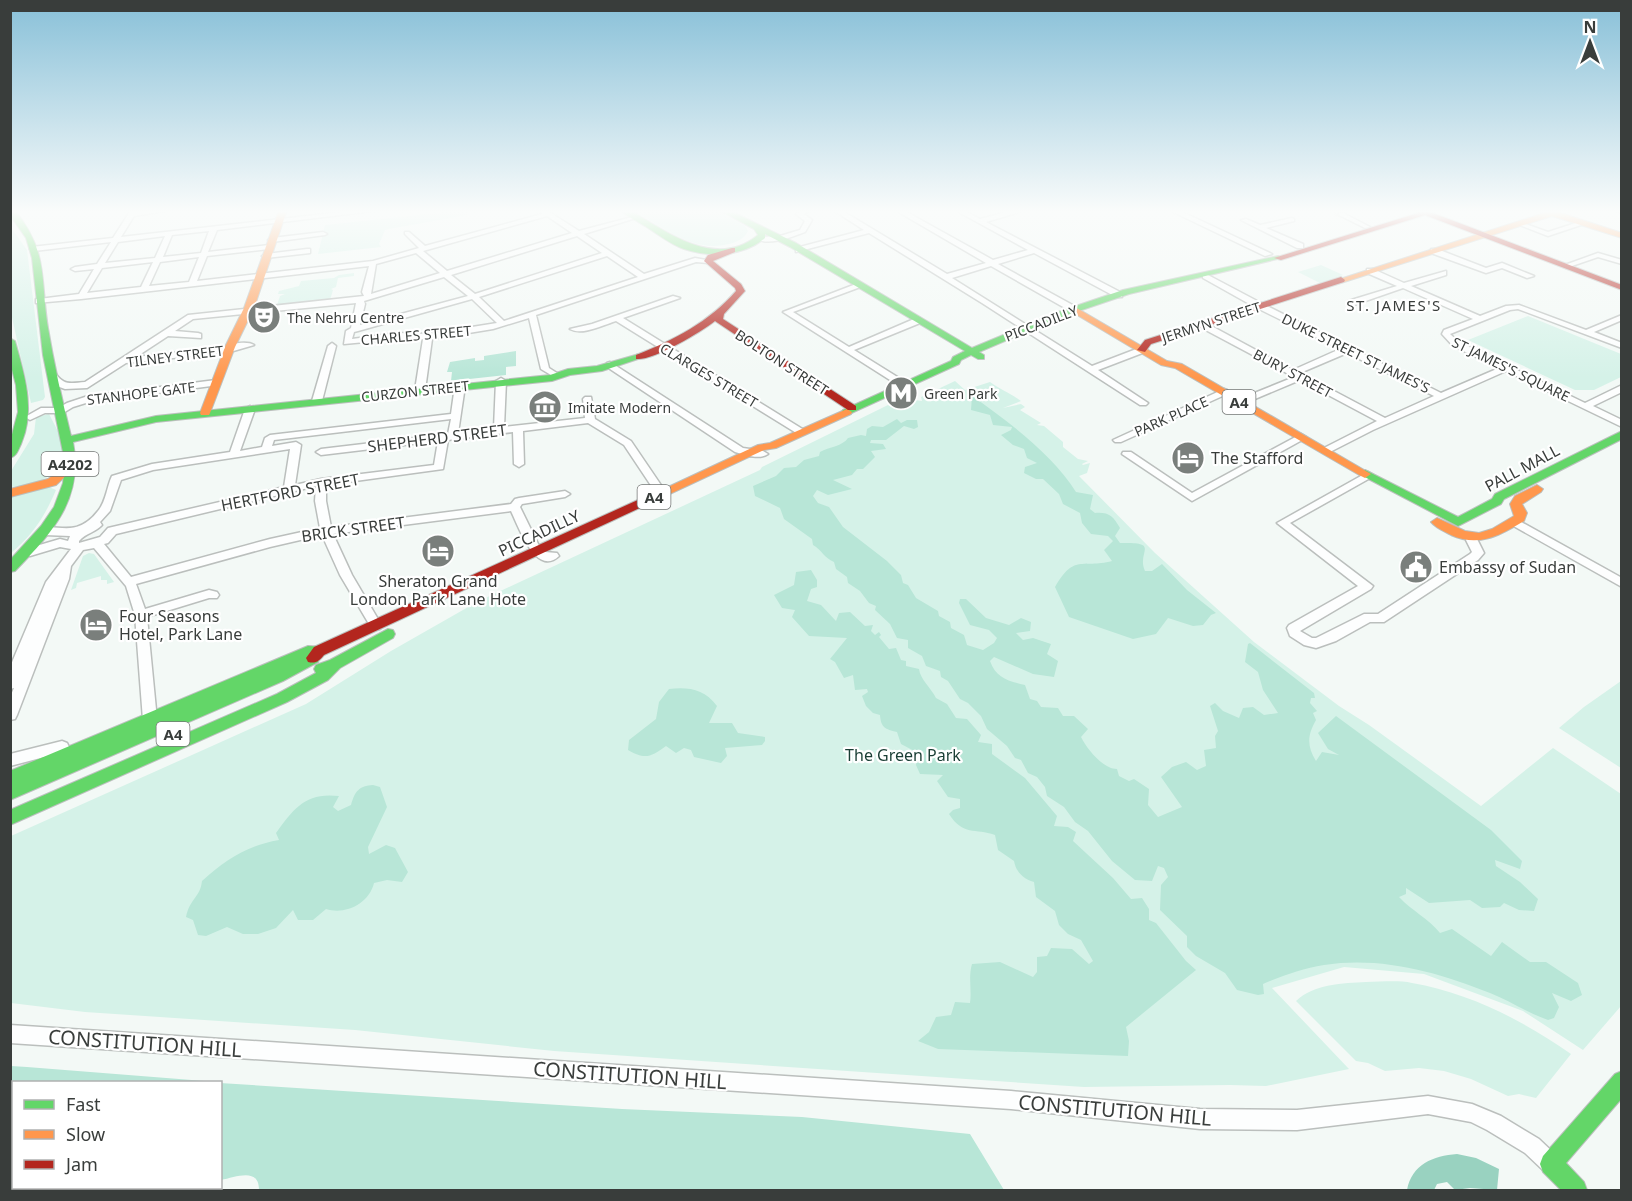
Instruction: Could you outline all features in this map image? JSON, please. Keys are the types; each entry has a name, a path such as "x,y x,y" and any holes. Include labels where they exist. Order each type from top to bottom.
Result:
{"main road":[{"name":"A4202","path":"10,568 45,531 65,495 70,466 68,440 58,406 39,301 36,266"},
{"path":"205,413 230,348 248,311 263,266"},
{"name":"CURZON STREET","path":"68,440 140,421 501,381 552,378 550,372 610,365 639,357 701,329 720,314 741,291 708,266"},
{"path":"826,266 976,355"},
{"name":"PICCADILLY","path":"1199,276 1230,266"},
{"name":"PICCADILLY","path":"335,664 432,610 671,501 801,432 956,362 956,358 976,355 1119,295 1240,266"},
{"name":"JERMYN STREET","path":"1144,347 1202,324 1385,266"},
{"path":"1566,267 1622,288"},
{"name":"PICCADILLY","path":"1081,311 1151,291 1166,284"},
{"name":"A4","path":"1081,311 1144,347 1164,363 1178,366 1394,491 1404,493 1458,522"},
{"name":"BOLTON STREET","path":"720,314 718,317 721,322 852,408"},
{"name":"A4202","path":"10,341 25,401 27,421 22,437 10,455"},
{"name":"PALL MALL","path":"1458,522 1497,501 1499,497 1622,434"},
{"name":"PALL MALL","path":"1467,538 1483,539 1515,515 1519,499 1622,446"},
{"name":"PICCADILLY","path":"319,651 748,453 762,447 767,450"},
{"name":"A4202","path":"10,492 50,482 63,475 70,466"},
{"name":"A4","path":"1394,491 1396,497 1467,538"},
{"path":"1497,501 1515,515"},
{"path":"1458,522 1456,527 1467,538"},
{"name":"A4","path":"10,778 308,651 319,651"},
{"name":"A4","path":"10,793 278,677 310,661 319,651"},
{"name":"A4","path":"10,805 335,664"},
{"name":"A4","path":"10,818 282,698 323,676 335,664"},
{"path":"1576,1191 1551,1164 1622,1081"}],"street":[{"path":"75,269 99,266"},
{"path":"81,297 99,266"},
{"path":"144,290 155,266"},
{"path":"192,284 200,266"},
{"path":"39,301 347,266"},
{"path":"369,297 366,292 372,266"},
{"path":"437,266 503,324"},
{"path":"53,376 57,383 65,387 87,385 191,316 359,300 467,266"},
{"path":"359,300 361,304 355,329 472,297 569,266"},
{"path":"626,266 645,278"},
{"name":"CHARLES STREET","path":"355,329 350,331 346,342 397,336 428,337 503,324 684,266"},
{"path":"927,266 1143,403"},
{"path":"946,277 985,266"},
{"path":"996,266 1081,311"},
{"path":"1065,266 1119,295"},
{"path":"1474,266 1486,271 1499,266"},
{"path":"1505,266 1530,276"},
{"path":"1370,271 1480,319"},
{"path":"1352,303 1443,273"},
{"name":"DUKE STREET ST JAMES'S","path":"1199,276 1443,397"},
{"path":"859,286 787,312 904,385"},
{"path":"574,329 676,298"},
{"name":"ST JAMES'S SQUARE","path":"1622,346 1519,306 1447,332 1447,337 1456,344 1622,424"},
{"path":"536,315 550,372"},
{"path":"1588,332 1622,317"},
{"name":"CLARGES STREET","path":"616,318 801,432"},
{"path":"848,350 917,321"},
{"name":"BURY STREET","path":"1202,324 1385,422"},
{"path":"164,333 198,336"},
{"path":"420,390 428,337"},
{"name":"TILNEY STREET","path":"119,362 250,345"},
{"path":"318,401 332,346"},
{"path":"1091,370 1144,347"},
{"path":"1240,402 1348,349"},
{"path":"610,365 748,453"},
{"path":"1326,451 1506,368"},
{"name":"STANHOPE GATE","path":"27,421 44,410 88,399 217,381"},
{"name":"STANHOPE GATE","path":"87,385 82,392 89,395 217,381"},
{"path":"499,430 501,381"},
{"name":"STANHOPE GATE","path":"58,406 87,385"},
{"name":"HERTFORD STREET","path":"45,531 68,533 100,524 111,529 321,482 439,467 455,416 460,386"},
{"name":"ST JAMES'S SQUARE","path":"1586,406 1622,388"},
{"name":"PARK PLACE","path":"1118,440 1224,392"},
{"path":"588,399 590,420 628,443 662,494"},
{"path":"234,454 250,409"},
{"path":"266,449 270,438 455,416"},
{"name":"SHEPHERD STREET","path":"321,452 590,420"},
{"path":"518,428 519,464"},
{"path":"1127,454 1192,498 1301,437"},
{"path":"76,546 73,540 75,536 105,511 116,478 152,467 296,445 289,489"},
{"path":"1368,475 1282,523 1367,586 1294,627 1293,631 1306,641 1317,643 1368,617 1380,619 1474,557 1478,553 1467,538"},
{"path":"321,482 320,500 325,532 376,626"},
{"name":"BRICK STREET","path":"129,582 270,543 325,532 514,507 519,501 565,494"},
{"path":"514,507 537,552 543,556 553,556"},
{"path":"105,511 111,529"},
{"path":"1515,515 1622,583"},
{"name":"HERTFORD STREET","path":"97,544 108,538 111,529"},
{"path":"23,556 37,548 49,545 97,544 129,582 141,615 150,720"},
{"path":"10,684 52,582 76,546"},
{"path":"10,715 63,579 64,565"},
{"path":"141,615 209,594 213,595"},
{"path":"10,759 104,739"},
{"name":"CONSTITUTION HILL","path":"10,1034 999,1100 1156,1115 1249,1120 1297,1120 1428,1105 1472,1113 1494,1123 1532,1146 1551,1164"}],"green space":[{"path":"10,266 29,266 45,397 43,400 31,403 11,313"},
{"path":"1323,266 1343,275 1320,283 1298,272"},
{"path":"354,273 354,276 338,278 336,287 331,289 333,290 330,300 277,305 280,296 285,294 278,294 279,291 299,286 301,281 334,278"},
{"path":"1528,316 1621,354 1621,377 1594,390 1575,390 1468,340"},
{"name":"The Green Park","path":"955,381 965,390 990,382 1021,401 1003,408 1021,404 1025,407 1020,410 1041,423 1037,425 1044,426 1063,442 1063,447 1078,459 1088,461 1082,464 1090,463 1087,473 1079,476 1155,553 1254,642 1339,706 1481,806 1553,748 1621,794 1621,1006 1583,1050 1523,1011 1424,974 1344,967 1272,988 1349,1069 1266,1086 1084,1087 554,1051 355,1030 85,1012 11,1003 11,836 306,704 391,651 477,602 760,470 888,405 895,409 915,400 922,401 921,397"},
{"path":"49,414 64,443 64,469 31,485 11,487 11,471 34,434 36,417"},
{"path":"49,487 56,490 42,517 32,532 11,553 11,495"},
{"path":"89,553 94,554 114,582 107,584 107,580 101,580 101,576 77,583 76,588 71,590 83,556"},
{"path":"1621,681 1621,768 1559,728"},
{"path":"1366,982 1407,982 1475,1001 1534,1030 1571,1054 1536,1098 1519,1094 1508,1096 1471,1079 1444,1071 1419,1068 1385,1071 1368,1063 1356,1061 1296,1001 1303,995 1320,988"}],"shaded area":[{"path":"516,351 516,366 506,367 506,375 451,381 452,372 447,372 450,362 475,358 475,361 484,360 484,356"},
{"path":"972,396 1015,428 1042,452 1076,492 1093,495 1090,509 1095,513 1104,513 1113,518 1120,528 1115,536 1120,543 1144,546 1145,571 1152,571 1162,564 1187,590 1216,613 1211,615 1203,625 1193,626 1168,618 1156,634 1133,639 1069,617 1055,587 1062,576 1074,566 1112,561 1104,550 1113,541 1108,536 1091,534 1082,523 1080,513 1063,504 1059,494 1043,479 1036,479 1024,473 1025,467 1037,463 1027,458 1024,449 1013,445 1001,435 1011,430 1012,427 993,425 990,415 971,410"},
{"path":"897,419 901,423 907,420 917,420 918,427 914,429 904,426 886,440 871,440 870,443 883,444 886,449 871,451 875,457 863,469 857,469 852,475 833,480 852,489 828,495 817,490 813,496 818,503 829,507 843,527 887,561 901,575 903,583 908,585 916,598 938,611 939,616 950,622 951,628 964,635 967,645 983,650 994,643 997,638 989,630 970,625 959,603 960,599 966,599 986,618 1009,625 1021,618 1031,622 1030,631 1016,633 1023,640 1033,638 1051,644 1047,654 1058,661 1054,677 1033,674 994,657 990,661 993,667 1003,678 1025,685 1030,699 1037,701 1041,707 1058,708 1063,716 1074,716 1088,729 1081,737 1096,757 1106,766 1117,769 1119,776 1129,781 1134,779 1149,789 1148,805 1158,817 1182,807 1161,777 1172,767 1186,762 1197,770 1206,766 1204,750 1216,748 1215,736 1218,731 1210,706 1215,703 1223,711 1239,718 1243,708 1253,707 1264,715 1278,713 1263,690 1258,672 1245,662 1250,643 1314,693 1315,698 1311,698 1310,703 1317,711 1313,713 1316,720 1309,741 1316,761 1322,752 1339,755 1328,749 1318,733 1336,716 1491,830 1522,861 1520,869 1495,860 1496,866 1520,882 1538,899 1534,911 1519,910 1504,903 1500,907 1482,908 1470,900 1429,903 1406,888 1406,894 1399,897 1440,933 1452,929 1491,956 1502,942 1530,962 1546,962 1578,983 1582,995 1571,1001 1552,993 1559,1007 1554,1018 1548,1020 1490,993 1450,978 1387,964 1345,963 1324,965 1285,975 1263,984 1264,994 1258,995 1237,990 1225,973 1196,956 1187,947 1187,936 1160,910 1161,885 1168,877 1164,868 1158,866 1152,881 1135,880 1112,861 1088,831 1075,822 1064,807 1047,796 1045,787 1037,777 1028,773 1021,760 1015,758 1007,746 987,729 981,716 968,703 960,699 948,681 941,677 940,671 926,666 922,656 908,648 908,640 897,638 890,624 875,610 876,606 869,603 860,591 848,583 847,577 836,569 834,562 813,545 812,539 784,519 780,508 755,496 753,486 776,476 784,468 796,467 804,460 819,456 820,452 839,445 848,438 866,436 867,429 872,426 883,427"},
{"path":"811,570 817,580 817,587 811,589 807,601 821,605 836,621 839,613 850,612 865,626 873,625 871,631 875,635 879,632 881,635 879,637 889,649 896,648 901,660 906,661 906,666 919,669 921,676 936,698 947,704 956,718 967,719 981,735 978,742 992,744 992,754 1025,778 1057,816 1054,826 1068,827 1076,832 1073,841 1113,878 1131,899 1142,898 1149,909 1149,920 1156,923 1196,970 1126,1027 1129,1041 1128,1056 938,1049 918,1041 929,1032 936,1017 951,1015 955,1002 970,1003 972,964 1000,962 1033,977 1037,972 1037,957 1047,956 1051,948 1072,949 1089,964 1093,961 1081,940 1068,934 1059,925 1055,911 1036,897 1034,882 1023,877 1018,872 1014,861 998,850 995,835 964,828 954,821 949,814 960,808 960,799 948,797 937,781 943,775 920,774 916,765 918,753 901,744 897,732 884,727 880,715 873,713 866,706 862,696 868,692 867,689 855,690 853,675 844,678 835,662 830,659 847,638 809,636 792,617 795,610 782,608 774,595 794,585 796,572"},
{"path":"669,689 696,690 707,696 717,706 709,723 732,723 738,733 765,737 765,741 762,745 725,748 727,756 721,763 694,757 691,750 684,748 676,753 666,746 648,756 628,750 629,740 656,719 659,702"},
{"path":"373,785 380,787 387,807 368,847 369,854 386,845 395,848 408,872 402,882 387,880 374,883 362,902 348,909 326,909 313,920 298,920 293,910 276,928 258,934 243,934 227,927 206,936 198,935 193,920 186,917 202,881 211,873 247,850 279,840 276,833 295,809 309,799 328,795 339,796 333,807 338,811 351,805 354,796 361,788"},
{"path":"11,1066 204,1081 12,1081 11,1105"},
{"path":"222,1083 622,1109 802,1117 970,1134 1004,1190 259,1190 255,1178 240,1176 222,1180"},
{"path":"1457,1154 1476,1158 1499,1169 1497,1190 1470,1188 1455,1190 1447,1182 1437,1184 1434,1190 1407,1190 1414,1174 1425,1163 1432,1159"},
{"path":"62,1189 186,1189 182,1190"}],"traffic: fast":[{"path":"10,568 37,540 53,519 65,495 70,473 68,442 57,403 48,355 37,266"},
{"path":"828,266 981,357"},
{"path":"847,412 998,340 1083,306 1145,287 1244,266"},
{"path":"10,341 23,399 21,426 10,455"},
{"path":"68,440 156,419 552,378 568,372 598,369 639,357"},
{"path":"1365,474 1458,522 1497,501 1499,497 1622,434"},
{"path":"321,669 335,664 388,634"},
{"path":"10,778 308,651 319,651"},
{"path":"10,793 278,677 313,658"},
{"path":"10,818 282,698 323,676 335,664"},
{"path":"1576,1190 1551,1164 1622,1081"}],"traffic: slow":[{"path":"205,413 230,347 249,308 264,266"},
{"path":"1341,280 1385,266"},
{"path":"1075,310 1164,363 1178,366 1365,474"},
{"path":"640,503 762,447 772,446 847,412"},
{"path":"10,493 52,482 70,466"},
{"path":"1437,522 1470,537 1487,535 1520,518 1521,513 1516,504 1519,499 1537,489"}],"traffic: jam":[{"path":"639,357 695,331 720,313 741,291 714,266"},
{"path":"1565,266 1622,288"},
{"path":"1142,350 1148,342 1341,280"},
{"path":"720,314 718,319 721,322 852,408"},
{"path":"313,658 319,651 640,503"}],"place":[{"name":"The Nehru Centre","path":"264,317"},
{"name":"Green Park","path":"901,393"},
{"name":"Imitate Modern","path":"545,407"},
{"name":"The Stafford","path":"1188,458"},
{"name":"Sheraton Grand London Park Lane Hote","path":"438,551"},
{"name":"Embassy of Sudan","path":"1416,567"},
{"name":"Four Seasons Hotel, Park Lane","path":"96,625"}],"district":[{"name":"ST. JAMES'S","path":"1394,305"}]}
